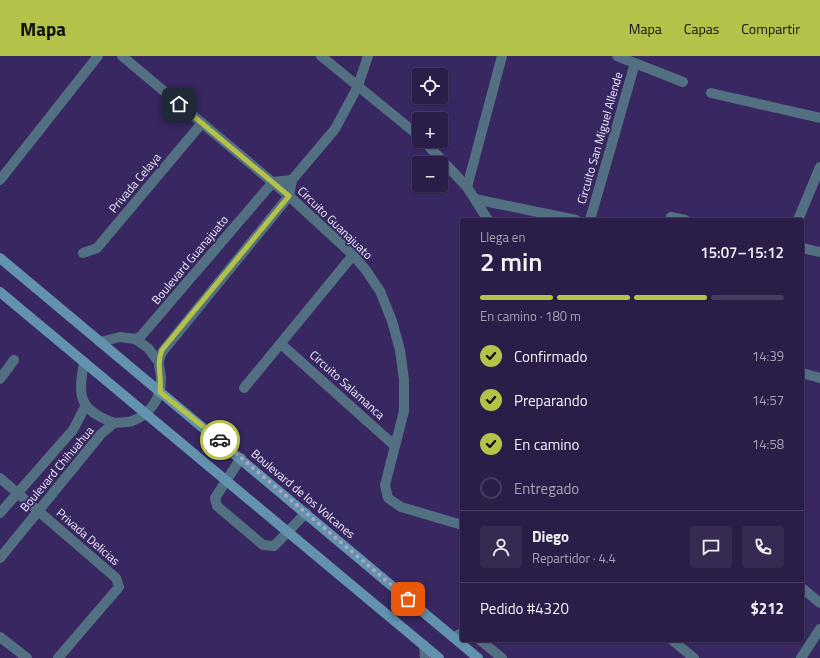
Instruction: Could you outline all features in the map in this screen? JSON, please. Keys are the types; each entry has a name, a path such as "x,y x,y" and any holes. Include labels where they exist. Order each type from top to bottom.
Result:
{"street":[{"path":"0,180 98,56"},
{"name":"Circuito Guanajuato","path":"122,56 289,196 353,255 365,269 380,291 392,321 400,350 404,380 404,411 385,485 388,498 401,506 460,524"},
{"path":"321,56 412,130"},
{"path":"158,361 162,350 289,196 292,180 335,129 358,86 368,56"},
{"path":"467,187 502,56"},
{"name":"Circuito San Miguel Allende","path":"617,56 683,82"},
{"name":"Circuito San Miguel Allende","path":"591,218 635,63"},
{"path":"711,93 820,118"},
{"name":"Privada Celaya","path":"83,253 97,248 202,123"},
{"path":"431,148 467,187 487,218"},
{"path":"799,218 820,168"},
{"path":"273,182 292,180"},
{"name":"Boulevard Guanajuato","path":"135,339 141,336 165,310 273,182"},
{"name":"Circuito San Miguel Allende","path":"475,199 566,218"},
{"path":"671,217 676,218"},
{"path":"804,248 820,252"},
{"path":"244,388 353,255"},
{"name":"Boulevard de los Volcanes","path":"0,258 306,513 458,635"},
{"path":"0,292 439,658"},
{"path":"84,362 79,389 86,405 97,416 114,423 131,422 146,414 153,406 160,392 161,380 158,361 148,348 135,339 120,337 100,342"},
{"name":"Circuito Salamanca","path":"281,344 395,446"},
{"path":"0,379 14,360"},
{"path":"804,374 820,378"},
{"name":"Boulevard Chihuahua","path":"0,513 73,430 86,405"},
{"name":"Boulevard Chihuahua","path":"0,558 101,434 114,423"},
{"path":"241,458 215,498 217,506 263,545 274,546 306,513"},
{"path":"0,478 39,511"},
{"name":"Privada Delicias","path":"39,511 116,578 119,587 58,658"},
{"path":"804,590 820,604"},
{"path":"801,658 820,629"},
{"path":"0,637 27,658"},
{"name":"Boulevard de los Volcanes","path":"464,642 478,658"},
{"path":"482,642 502,658"},
{"path":"674,642 694,658"},
{"path":"424,646 425,658"}],"way so far":[{"path":"220,440 408,599"}],"route":[{"path":"179,104 289,196 184,326 162,350 158,361 161,380 160,392 220,440"}]}
